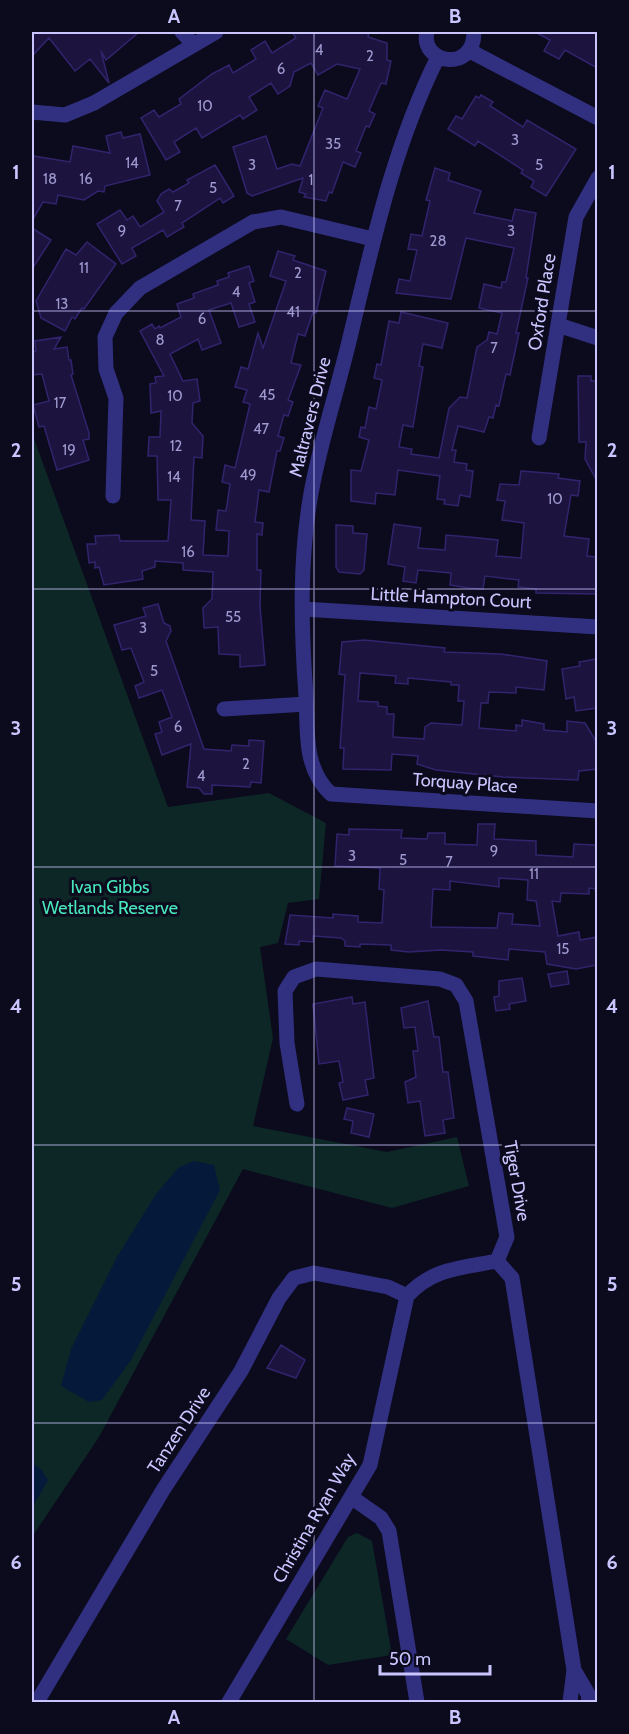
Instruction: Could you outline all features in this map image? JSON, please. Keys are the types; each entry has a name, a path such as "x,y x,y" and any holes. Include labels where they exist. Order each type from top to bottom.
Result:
{"street":[{"path":"182,32 194,45"},
{"path":"32,112 65,115 94,103 216,32"},
{"path":"426,32 429,49 438,57 449,61 461,58 470,51 474,41 474,32"},
{"path":"470,51 597,118"},
{"name":"Maltravers Drive","path":"331,794 320,784 310,763 306,704 304,559 312,488 373,239 402,141 418,97 438,57"},
{"name":"Oxford Place","path":"539,438 576,216 597,178"},
{"path":"113,496 117,398 106,369 105,336 116,314 140,288 253,222 281,217 373,239"},
{"path":"558,325 597,338"},
{"name":"Little Hampton Court","path":"303,609 597,627"},
{"path":"224,709 306,704"},
{"name":"Torquay Place","path":"331,794 597,811"},
{"name":"Tiger Drive","path":"297,1104 287,1043 285,991 294,977 316,969 440,979 456,986 466,1001 507,1237 497,1261"},
{"path":"407,1296 418,1284 438,1272 497,1261 512,1278 574,1670 570,1702"},
{"name":"Tanzen Drive","path":"37,1702 164,1490 241,1371 279,1298 294,1278 314,1274 388,1287 407,1296"},
{"name":"Christina Ryan Way","path":"229,1702 370,1465 407,1296"},
{"path":"351,1497 381,1518 389,1531 417,1702"},
{"path":"574,1670 588,1694 589,1702"}],"green space":[{"name":"Ivan Gibbs Wetlands Reserve","path":"32,433 168,807 269,793 326,823 319,899 288,903 278,943 260,947 273,1038 253,1126 387,1152 457,1137 469,1186 392,1208 243,1169 99,1437 32,1537"},
{"path":"357,1533 372,1541 392,1655 328,1665 286,1639 348,1537"}],"water":[{"path":"194,1161 214,1165 220,1190 131,1360 102,1400 89,1402 61,1386 71,1349 117,1257 156,1194 178,1168"},
{"path":"32,1463 41,1469 48,1480 32,1508"}],"building":[{"path":"32,32 139,32 106,60 101,51 109,83 90,59 75,71 49,38 32,56"},
{"path":"292,32 369,32 368,37 387,43 387,60 391,61 386,84 381,83 369,111 375,114 369,127 366,126 356,151 361,153 355,167 343,162 332,193 329,192 326,201 304,197 306,194 299,192 303,178 252,196 247,193 233,147 266,136 277,169 292,164 300,166 323,108 318,106 325,90 347,99 360,69 337,64 318,75 311,63 294,72 290,86 278,94 271,83 249,97 257,110 243,119 240,115 202,138 196,128 174,142 180,152 166,160 141,118 154,110 159,117 181,104 179,99 212,74 229,65 233,73 256,59 251,50 265,41 272,53 296,38"},
{"path":"535,32 597,32 597,68 565,50 559,59 544,51 550,40"},
{"path":"481,95 493,102 490,106 523,127 527,120 576,149 546,196 531,187 534,181 521,173 523,170 478,141 475,146 448,129 456,116 462,119 476,96 479,98"},
{"path":"121,132 123,138 140,134 150,175 105,186 104,192 98,191 84,200 58,195 56,204 43,202 32,221 33,156 70,162 73,146 110,153 106,136"},
{"path":"215,165 234,196 223,203 220,198 182,223 184,227 167,237 163,230 132,248 136,256 122,264 97,224 120,210 127,220 133,216 140,227 164,212 157,201 161,194 169,189 173,192 189,183 187,180"},
{"path":"435,168 450,173 448,180 481,191 474,213 512,221 515,209 536,213 526,278 528,278 510,375 506,374 499,406 496,405 493,418 489,417 484,432 458,426 452,450 456,450 454,462 467,464 466,470 473,471 470,497 460,495 458,506 444,504 445,500 437,499 440,476 398,470 395,495 376,493 375,504 351,501 351,470 361,471 369,440 359,437 361,427 365,428 369,407 376,409 382,380 374,378 377,364 381,365 389,321 399,323 401,312 448,323 442,348 423,344 419,366 423,367 413,427 403,425 399,447 412,449 411,454 439,458 449,408 460,397 467,398 477,347 487,340 489,332 497,334 502,313 479,308 484,284 501,288 502,282 506,282 514,248 466,238 451,299 396,293 399,279 410,281 417,250 408,249 411,234 422,236 430,201 426,200"},
{"path":"32,228 51,240 32,269"},
{"path":"87,242 116,264 84,309 82,308 75,319 72,317 65,331 41,318 36,301 66,249 76,255"},
{"path":"278,251 295,256 293,260 326,271 316,313 313,312 305,336 298,334 291,363 301,365 288,400 293,402 288,416 284,415 278,436 284,438 280,451 277,451 269,492 259,490 255,522 263,523 262,535 257,534 257,570 261,570 260,606 265,665 240,667 240,655 219,654 218,627 204,628 203,608 212,599 213,572 183,570 183,563 155,561 155,567 142,571 143,579 104,585 99,567 95,568 95,562 89,563 87,544 96,544 95,536 119,535 120,541 168,541 171,500 158,500 157,456 148,456 149,437 160,437 161,411 151,413 150,384 156,383 155,377 164,376 140,331 152,324 155,329 159,326 160,328 181,317 177,304 194,298 193,294 218,285 217,281 229,277 228,273 249,266 254,281 249,283 255,302 249,304 255,322 239,327 231,303 209,310 221,343 202,350 198,339 170,354 183,381 197,379 200,401 193,403 192,423 203,436 202,458 194,457 191,520 205,521 203,555 228,556 229,531 216,530 218,510 226,511 230,484 222,482 225,465 235,468 250,404 243,402 247,390 235,387 241,367 248,369 258,333 263,348 286,281 270,276"},
{"path":"61,337 54,349 67,347 73,374 71,375 89,433 89,439 83,440 89,460 57,470 44,426 39,427 33,405 49,401 42,374 32,375 32,352 36,351 35,341"},
{"path":"578,376 591,376 591,381 597,381 597,481 585,459 586,442 579,442"},
{"path":"521,471 559,474 558,478 580,481 578,496 571,495 564,536 589,539 587,556 597,557 597,594 536,593 536,589 518,587 519,580 485,576 483,589 469,588 450,585 451,573 418,570 416,583 403,581 405,567 388,564 394,524 421,528 418,548 445,550 446,535 469,537 498,540 496,556 521,558 524,523 502,520 505,501 497,500 500,484 519,485"},
{"path":"336,525 353,526 353,533 367,534 364,570 360,574 339,572 336,567"},
{"path":"158,604 164,623 170,626 171,631 166,641 204,749 231,751 232,745 249,746 249,740 264,741 261,783 251,782 250,787 212,785 212,794 204,794 199,788 187,787 191,744 162,755 155,734 162,732 159,722 172,717 162,690 139,698 135,686 144,682 131,648 122,650 114,625 146,616 143,608"},
{"path":"364,640 445,648 444,652 501,654 547,661 544,690 516,687 516,693 489,692 488,703 481,703 479,728 516,731 516,725 522,726 522,720 544,724 544,730 567,732 567,721 585,723 597,743 597,769 579,771 578,780 503,777 436,770 417,764 418,756 392,754 391,770 343,769 344,748 340,748 345,675 339,674 342,642","holes":["360,673 396,676 395,683 408,684 408,678 451,682 451,685 459,685 458,701 464,701 462,725 431,723 425,727 424,739 393,737 394,714 387,714 387,707 378,706 378,702 358,701"]},
{"path":"596,659 597,708 576,711 574,697 566,699 562,669 580,666 579,662"},
{"path":"478,824 495,824 494,839 536,841 536,855 573,857 574,844 596,845 597,889 589,888 589,894 561,893 560,902 552,901 558,936 579,932 580,940 597,937 597,965 576,969 547,964 545,952 509,949 508,960 473,956 473,952 441,950 409,952 391,950 391,945 345,946 345,941 341,938 313,936 313,942 299,941 299,945 285,944 290,915 333,918 333,914 358,916 358,922 382,923 384,890 379,889 380,868 335,866 337,834 349,835 349,829 402,830 401,838 427,839 428,833 445,833 445,844 477,845","holes":["499,878 528,880 527,900 536,901 540,926 512,924 513,914 499,913 497,928 431,927 433,889 450,890 450,881 499,887"]},
{"path":"567,971 569,984 551,987 548,974"},
{"path":"522,978 526,1001 509,1004 510,1009 496,1011 494,997 499,996 499,981"},
{"path":"352,997 353,1004 365,1002 374,1078 365,1080 368,1095 343,1100 339,1083 343,1082 339,1061 319,1064 313,1004"},
{"path":"428,1001 434,1037 439,1037 443,1072 448,1072 454,1118 443,1120 445,1133 425,1136 420,1101 408,1103 405,1082 416,1077 413,1051 418,1051 415,1027 404,1028 401,1008"},
{"path":"347,1108 374,1114 369,1137 351,1133 353,1121 344,1119"},
{"path":"281,1345 305,1360 296,1378 267,1368"}]}
